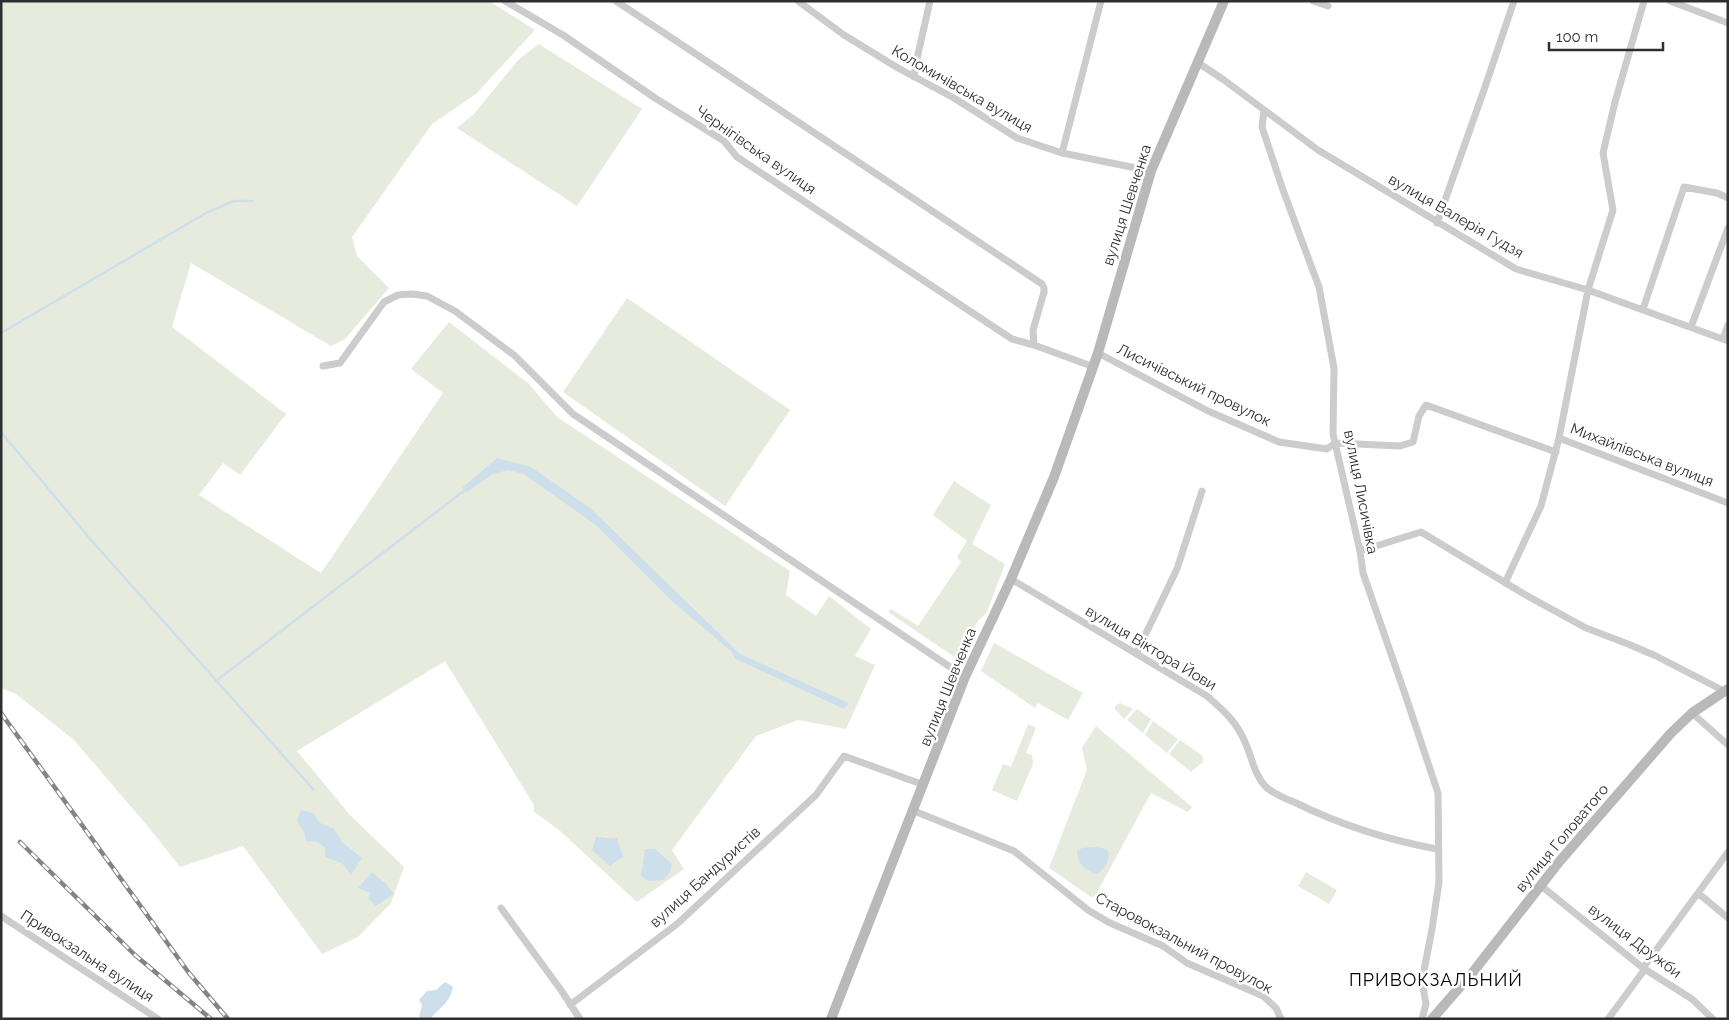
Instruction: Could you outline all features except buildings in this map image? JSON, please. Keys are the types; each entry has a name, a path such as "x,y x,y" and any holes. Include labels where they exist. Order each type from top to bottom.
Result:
{"main road":[{"name":"вулиця Шевченка","path":"831,1019 965,677 1054,477 1094,367 1151,171 1224,1"},
{"name":"вулиця Головатого","path":"1432,1019 1473,972 1540,885 1671,733 1692,713 1726,690"}],"street":[{"name":"Чернігівська вулиця","path":"505,1 552,28 655,98 724,141 736,157 1012,339 1034,345"},
{"path":"616,1 1042,284 1044,292 1033,330 1034,345 1094,367"},
{"name":"Коломичівська вулиця","path":"798,1 844,35 914,77 954,98 1016,138 1062,153 1151,171"},
{"path":"914,77 930,1"},
{"path":"1062,153 1101,1"},
{"path":"1313,1 1328,6"},
{"path":"1437,222 1514,1"},
{"path":"1560,438 1588,290 1613,210 1603,153 1615,102 1644,1"},
{"path":"1670,1 1728,23"},
{"name":"вулиця Валерія Гудзя","path":"1197,62 1318,150 1516,269 1588,290 1725,340"},
{"name":"вулиця Лисичівка","path":"1264,110 1262,127 1319,287 1334,368 1333,434 1360,551 1362,573 1438,793 1438,882 1432,929 1422,981 1426,1004 1422,1019"},
{"path":"1643,309 1684,187 1717,193 1728,198"},
{"path":"1691,327 1728,228"},
{"path":"323,366 340,363 384,302 398,296 412,294 427,296 454,311 514,354 573,414 965,677"},
{"path":"1725,340 1728,325"},
{"name":"Лисичівський провулок","path":"1098,353 1208,411 1279,442 1327,449 1335,443"},
{"name":"Михайлівська вулиця","path":"1335,443 1400,446 1413,442 1419,416 1426,406 1556,452"},
{"name":"Михайлівська вулиця","path":"1506,583 1541,506 1560,438 1728,502"},
{"path":"1136,654 1177,569 1202,491"},
{"path":"1360,551 1421,532 1586,628 1656,656 1726,690"},
{"name":"вулиця Віктора Йови","path":"1010,579 1207,696 1231,717 1245,742 1257,775 1267,787 1326,818 1403,843 1437,848"},
{"path":"1692,713 1728,745"},
{"name":"вулиця Бандуристів","path":"570,1005 677,924 816,795 844,756 924,785"},
{"name":"Старовокзальний провулок","path":"914,811 1014,851 1088,910 1108,922 1164,946 1187,963 1263,996 1276,1008 1281,1019"},
{"path":"1608,1019 1728,852"},
{"name":"вулиця Дружби","path":"1540,885 1644,968 1692,1000 1712,1019"},
{"path":"1698,893 1728,918"},
{"path":"501,908 580,1019"},
{"name":"Привокзальна вулиця","path":"1,916 158,1019"}],"shaded area":[{"path":"1,1 489,1 535,30 476,94 432,124 352,237 357,256 389,288 345,339 331,346 191,263 172,327 286,414 240,475 223,463 199,495 321,573 443,393 411,369 449,322 529,384 557,417 790,571 786,595 816,616 829,596 871,629 855,656 875,665 846,729 798,720 756,736 672,850 684,869 637,902 559,830 534,812 534,805 445,661 297,751 350,815 404,867 391,903 358,937 322,954 243,846 180,867 74,740 16,694 1,688"},
{"path":"539,44 642,109 577,206 457,128 474,114 519,59"},
{"path":"627,298 790,410 725,506 563,392"},
{"path":"954,481 991,505 972,544 1005,564 987,612 977,622 962,662 888,612 891,609 918,626 961,562 957,557 967,541 933,515"},
{"path":"994,643 1083,693 1068,720 1038,703 1035,708 981,671"},
{"path":"1120,703 1133,709 1124,719 1115,709 1115,706"},
{"path":"1137,709 1151,719 1143,733 1127,720"},
{"path":"1153,721 1178,739 1167,753 1145,735"},
{"path":"1028,724 1036,728 1026,753 1032,755 1033,764 1017,801 992,790 1003,764 1011,767"},
{"path":"1096,726 1192,807 1188,812 1151,793 1095,896 1091,897 1049,868 1087,770 1082,748"},
{"path":"1180,740 1203,756 1203,762 1191,772 1169,754"},
{"path":"1306,872 1337,890 1329,904 1298,886"}],"water":[{"path":"497,458 531,467 590,508 740,654 849,703 844,709 736,659 731,651 673,602 597,526 524,474 508,470 493,474 467,492 462,488"},
{"path":"301,810 313,813 320,823 334,829 342,842 362,858 351,875 342,863 325,857 325,848 318,842 306,841 304,832 297,820"},
{"path":"596,837 617,838 623,857 610,866 592,850"},
{"path":"1095,847 1106,849 1109,853 1106,865 1097,874 1082,866 1077,856 1077,851 1082,848"},
{"path":"645,849 655,849 672,864 670,872 663,880 649,881 641,876"},
{"path":"372,872 394,894 376,906 368,898 371,893 358,888"},
{"path":"445,982 453,987 447,1001 430,1019 419,1017 422,1005 419,1000 427,991 436,990"}],"waterway":[{"path":"1,333 206,213 234,201 253,201"},
{"path":"1,432 91,540 313,789"},
{"path":"216,681 465,490"}],"railway":[{"path":"1,713 189,973 228,1019"},
{"path":"20,842 135,955 211,1019"}],"district":[{"name":"ПРИВОКЗАЛЬНИЙ","path":"1436,980"}]}
